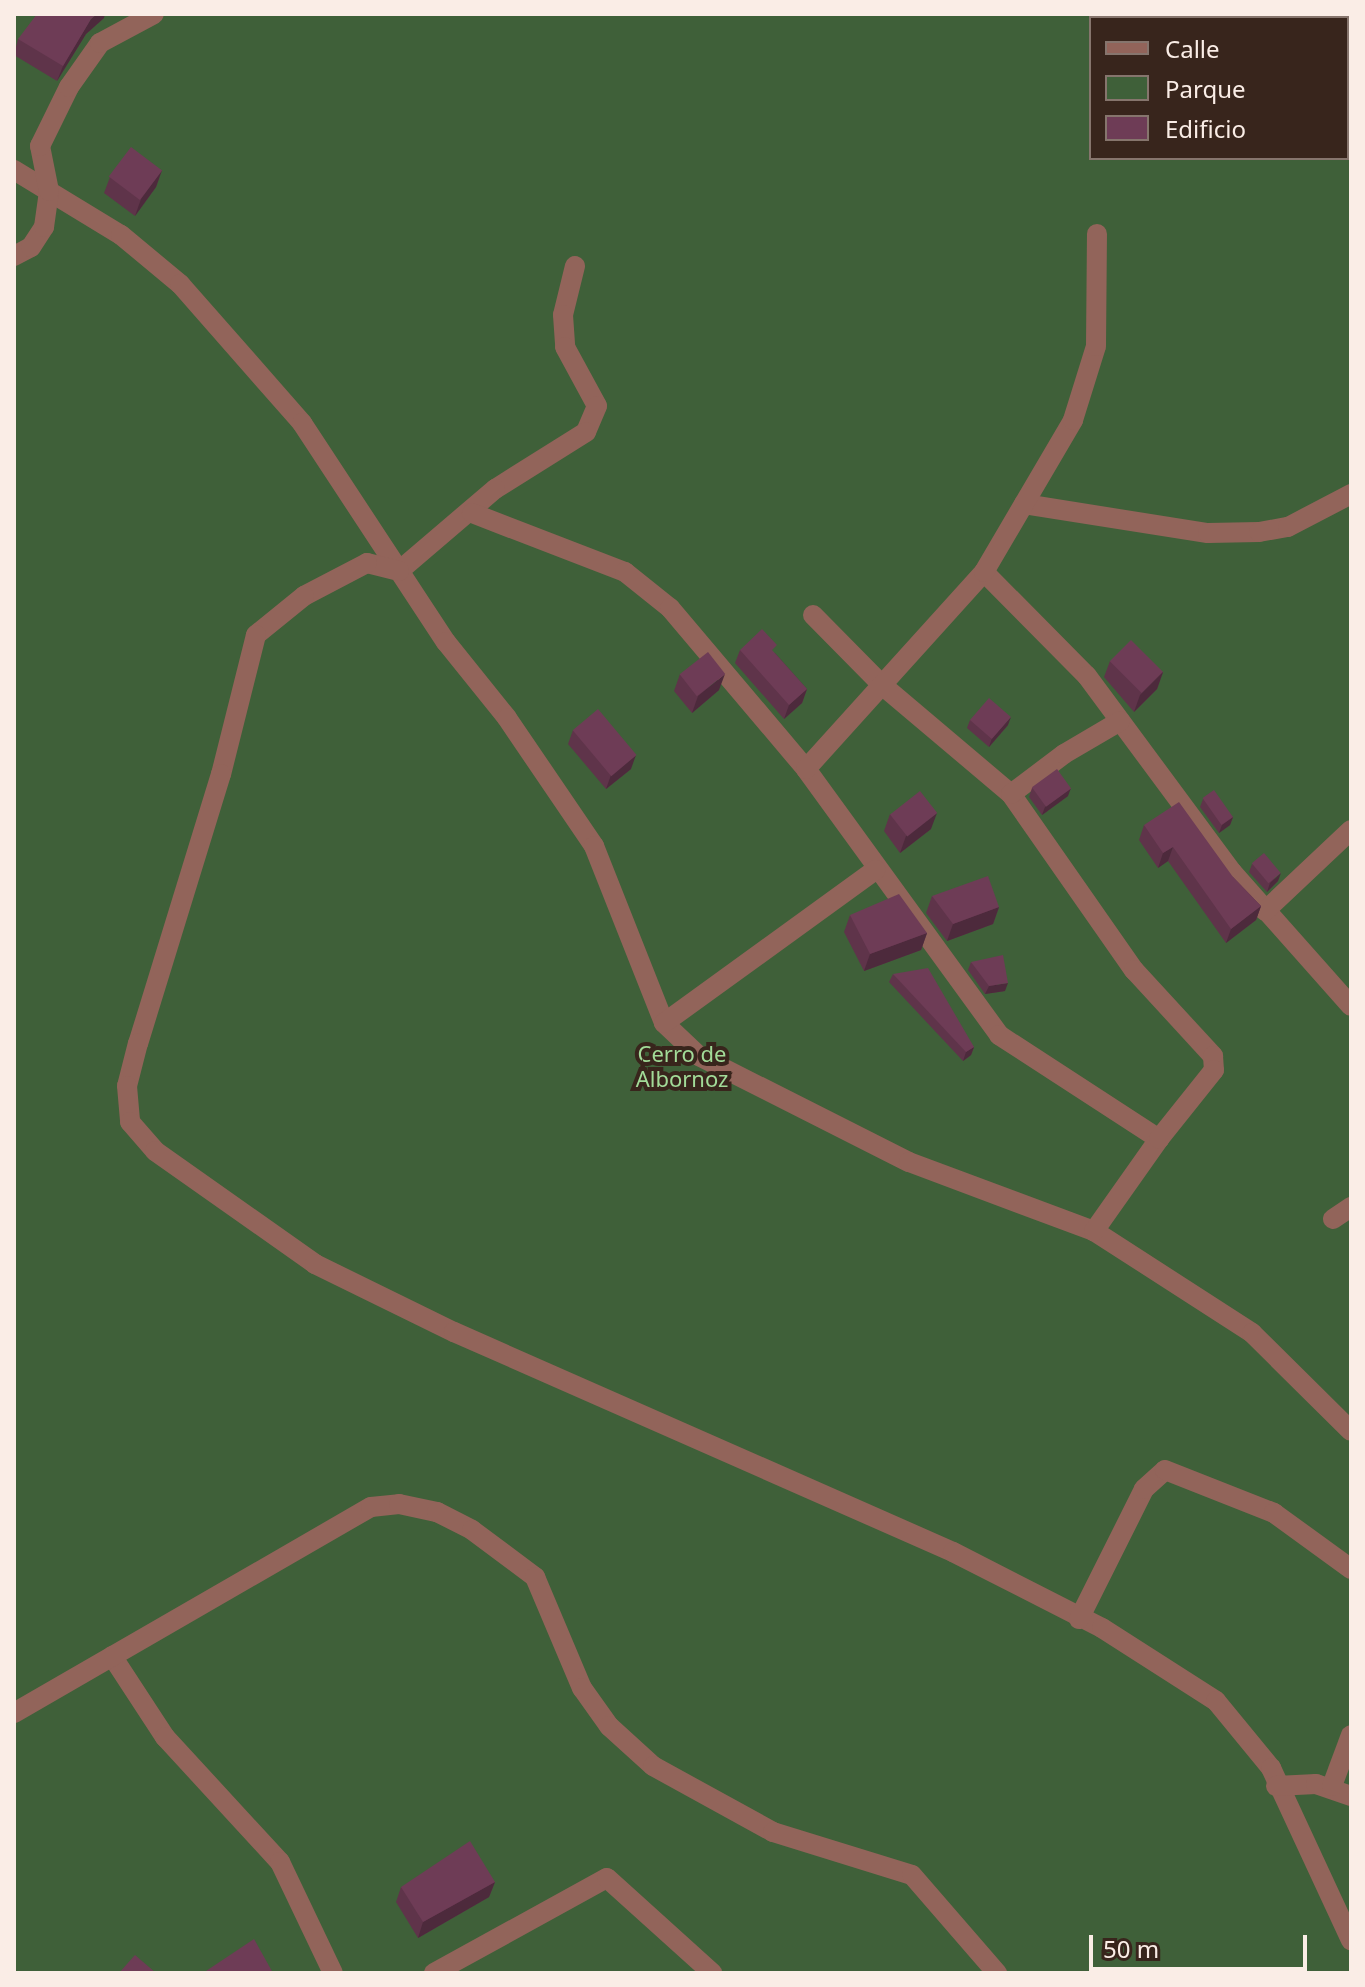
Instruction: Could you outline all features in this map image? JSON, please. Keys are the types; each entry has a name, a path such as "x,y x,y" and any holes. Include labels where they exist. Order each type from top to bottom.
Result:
{"street":[{"path":"14,256 40,237 49,191 40,146 69,87 100,43 154,14"},
{"path":"14,170 121,235 180,284 302,423 399,571 594,846 664,1023 699,1056 909,1162 1094,1231 1252,1333 1351,1431"},
{"path":"806,769 984,572 1073,420 1096,346 1097,234"},
{"path":"399,571 472,513 495,489 569,444 594,421 597,406 565,347 563,315 575,266"},
{"path":"1024,504 1208,533 1259,532 1288,527 1351,494"},
{"path":"472,513 625,572 670,608 806,769 875,870 999,1035 1159,1139"},
{"path":"399,571 367,563 304,596 256,635 221,774 138,1043 127,1086 130,1122 155,1151 315,1264 454,1332 953,1552 1079,1619 1216,1701 1250,1736 1351,1940"},
{"path":"984,572 1087,676 1265,911 1351,1006"},
{"path":"813,615 882,685 1011,794 1134,970 1213,1056 1214,1070 1159,1139 1094,1231"},
{"path":"1011,794 1064,754 1120,721"},
{"path":"1265,911 1351,830"},
{"path":"664,1023 875,870"},
{"path":"1333,1219 1351,1207"},
{"path":"1079,1619 1144,1489 1165,1470 1274,1513 1351,1569"},
{"path":"14,1713 371,1507 399,1504 437,1512 472,1530 535,1577 582,1688 609,1726 653,1766 773,1832 912,1875 997,1973"},
{"path":"112,1656 165,1737 280,1862 333,1973"},
{"path":"1332,1786 1351,1735"},
{"path":"1276,1786 1332,1786 1351,1796"},
{"path":"434,1973 607,1878 712,1973"}],"green space":[{"name":"Cerro de Albornoz","path":"14,14 1351,14 1351,1973 14,1973"}],"building":[{"path":"37,14 97,14 63,66 18,39"},
{"path":"131,147 162,170 140,200 109,177"},
{"path":"762,629 777,645 772,650 807,689 789,705 740,650"},
{"path":"1131,640 1163,672 1142,693 1110,661"},
{"path":"708,652 725,674 697,696 680,674"},
{"path":"989,698 1011,717 992,739 970,720"},
{"path":"598,709 637,755 611,776 573,730"},
{"path":"1057,769 1071,788 1046,807 1032,787"},
{"path":"1214,790 1233,817 1221,825 1203,798"},
{"path":"920,791 937,813 907,836 890,814"},
{"path":"1179,802 1233,877 1261,906 1231,929 1173,847 1163,853 1144,825"},
{"path":"1264,853 1281,873 1268,883 1252,863"},
{"path":"988,876 999,907 953,924 932,896"},
{"path":"899,894 927,933 870,954 850,915"},
{"path":"1003,955 1008,983 989,986 971,962"},
{"path":"928,968 974,1047 966,1052 893,974"},
{"path":"470,1841 495,1882 423,1922 401,1887"},
{"path":"254,1939 273,1973 203,1973"},
{"path":"135,1955 156,1973 119,1973"}]}
